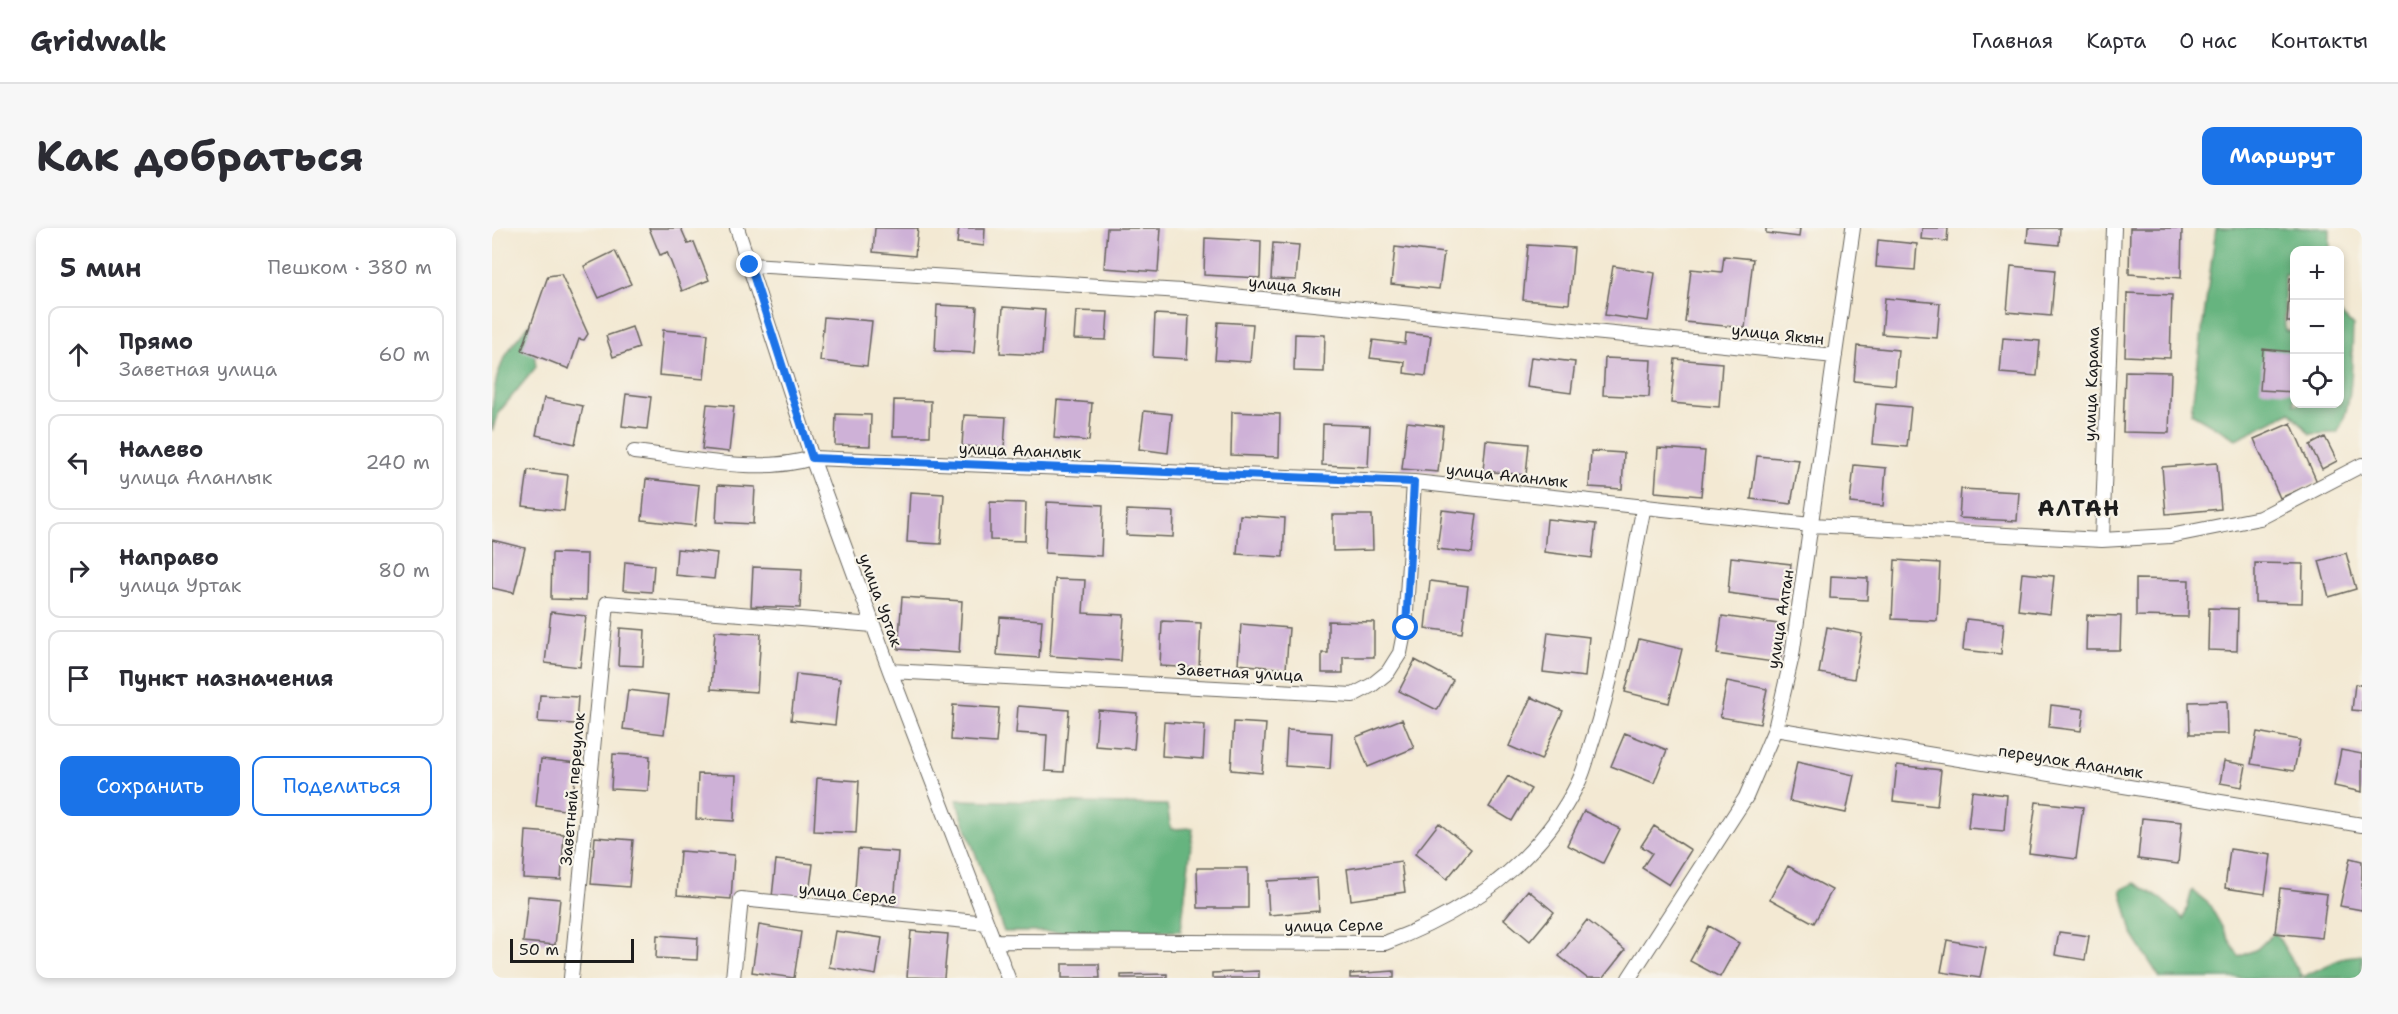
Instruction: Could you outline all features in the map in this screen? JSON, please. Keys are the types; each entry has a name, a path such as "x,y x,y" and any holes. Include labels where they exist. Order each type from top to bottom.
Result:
{"street":[{"name":"улица Уртак","path":"737,228 812,458 890,671 1008,978"},
{"name":"улица Алтан","path":"1629,978 1746,797 1775,729 1792,656 1853,228"},
{"name":"улица Карама","path":"2102,540 2114,228"},
{"name":"улица Якын","path":"750,265 1182,291 1835,356"},
{"name":"улица Аланлык","path":"634,452 767,467 790,465 812,458 1414,482 1811,525 2102,540 2170,536 2260,518 2362,465"},
{"name":"Заветная улица","path":"890,671 1353,695 1372,686 1388,672 1400,653 1406,628 1414,482"},
{"name":"улица Серле","path":"994,941 1385,943 1428,927 1471,903 1506,876 1542,838 1579,781 1606,700 1644,506"},
{"name":"Заветный переулок","path":"571,978 607,603 873,625"},
{"name":"переулок Аланлык","path":"1775,729 2362,825"},
{"name":"улица Серле","path":"733,978 741,898 987,923"}],"green space":[{"path":"2216,228 2330,228 2330,246 2290,246 2290,274 2284,274 2285,331 2290,332 2290,408 2344,408 2344,317 2353,326 2349,395 2343,421 2337,433 2310,434 2291,412 2236,439 2191,413"},
{"path":"530,324 536,367 499,412 492,431 493,399 498,373 510,349"},
{"path":"956,800 1167,805 1171,829 1193,828 1181,931 1004,932"},
{"path":"2135,883 2161,899 2184,919 2192,890 2209,904 2239,957 2257,949 2275,932 2302,977 2345,957 2362,955 2362,978 2160,978 2133,936 2121,890"}],"building":[{"path":"649,228 681,228 688,244 694,242 709,280 682,291 667,252 660,255"},
{"path":"875,228 918,228 915,256 873,252"},
{"path":"959,228 985,228 984,246 957,243"},
{"path":"1107,228 1161,228 1158,272 1104,268"},
{"path":"1766,228 1800,228 1799,237 1766,233"},
{"path":"1922,228 1948,228 1947,241 1921,239"},
{"path":"2028,228 2060,228 2059,245 2027,242"},
{"path":"2130,228 2182,228 2181,278 2129,274"},
{"path":"1205,238 1261,241 1260,278 1204,275"},
{"path":"1878,240 1917,244 1915,270 1876,267"},
{"path":"1273,243 1299,245 1296,280 1271,279"},
{"path":"1528,245 1574,248 1569,304 1523,300"},
{"path":"1395,247 1444,253 1439,289 1391,284"},
{"path":"615,251 631,284 599,298 584,266"},
{"path":"1724,256 1753,259 1745,328 1685,322 1691,269 1722,272"},
{"path":"1613,266 1655,273 1648,321 1605,315"},
{"path":"2011,266 2055,270 2051,316 2007,312"},
{"path":"561,274 588,334 584,340 579,339 569,369 522,350 548,276"},
{"path":"2290,278 2290,322 2287,322"},
{"path":"2127,293 2172,295 2170,358 2125,356"},
{"path":"1885,298 1940,303 1937,338 1882,334"},
{"path":"937,305 977,307 974,353 935,351"},
{"path":"1003,307 1045,310 1042,355 1000,353"},
{"path":"1076,311 1108,312 1106,340 1074,339"},
{"path":"1155,314 1189,316 1187,359 1153,357"},
{"path":"824,317 872,321 867,366 820,361"},
{"path":"1218,322 1253,324 1250,362 1215,360"},
{"path":"632,327 639,348 613,357 606,336"},
{"path":"663,330 708,334 704,379 659,375"},
{"path":"1406,333 1431,336 1426,376 1404,373 1405,362 1370,358 1373,340 1405,344"},
{"path":"1295,334 1325,335 1324,372 1294,371"},
{"path":"2003,338 2040,341 2037,376 2000,373"},
{"path":"1857,346 1898,350 1895,385 1854,381"},
{"path":"2263,349 2290,352 2290,392 2260,390"},
{"path":"1531,357 1575,362 1571,393 1527,387"},
{"path":"1605,358 1651,360 1649,397 1603,395"},
{"path":"1675,359 1722,363 1719,407 1671,403"},
{"path":"2125,371 2171,372 2169,433 2123,432"},
{"path":"626,394 651,397 647,429 622,426"},
{"path":"544,398 583,406 575,444 536,435"},
{"path":"894,400 931,401 930,436 893,436"},
{"path":"1057,400 1092,403 1089,441 1054,438"},
{"path":"707,404 734,406 729,452 702,449"},
{"path":"1876,404 1911,407 1907,447 1872,444"},
{"path":"1144,411 1172,414 1168,453 1139,449"},
{"path":"1232,412 1280,414 1279,457 1231,455"},
{"path":"836,414 871,415 870,446 835,445"},
{"path":"964,415 1006,417 1004,448 962,446"},
{"path":"1407,422 1443,426 1438,472 1402,469"},
{"path":"2291,423 2317,482 2280,498 2254,439"},
{"path":"1323,424 1370,426 1368,467 1322,465"},
{"path":"2325,437 2337,461 2322,469 2310,445"},
{"path":"1486,440 1529,444 1526,475 1483,471"},
{"path":"1658,448 1705,451 1701,496 1655,492"},
{"path":"1591,451 1624,453 1622,489 1589,487"},
{"path":"1757,456 1799,460 1791,504 1751,499"},
{"path":"2217,463 2221,509 2166,514 2162,467"},
{"path":"1854,465 1886,468 1883,506 1850,503"},
{"path":"528,470 568,475 564,511 523,506"},
{"path":"646,479 699,485 695,526 642,520"},
{"path":"718,485 755,487 753,524 716,522"},
{"path":"1961,489 2019,492 2017,521 1959,518"},
{"path":"910,492 944,494 941,544 907,542"},
{"path":"990,502 1026,503 1025,541 990,540"},
{"path":"1047,502 1103,505 1101,556 1045,553"},
{"path":"1127,510 1174,512 1173,537 1126,535"},
{"path":"1442,510 1477,514 1472,553 1437,549"},
{"path":"1240,515 1285,518 1283,557 1237,554"},
{"path":"1333,515 1372,515 1373,550 1333,551"},
{"path":"1547,519 1596,524 1592,558 1544,552"},
{"path":"492,540 525,548 514,593 492,588"},
{"path":"677,549 717,553 714,579 675,575"},
{"path":"552,553 587,554 586,600 551,599"},
{"path":"2346,553 2356,589 2329,597 2319,561"},
{"path":"1731,557 1791,564 1787,601 1728,593"},
{"path":"1895,560 1940,563 1937,621 1892,619"},
{"path":"625,562 654,565 652,592 623,590"},
{"path":"2255,563 2303,564 2302,603 2255,602"},
{"path":"753,567 802,569 800,608 751,606"},
{"path":"2022,573 2054,576 2050,614 2018,610"},
{"path":"1831,576 1868,578 1867,600 1830,598"},
{"path":"1055,579 1085,580 1083,613 1124,615 1121,661 1050,656"},
{"path":"2136,579 2189,580 2188,617 2136,616"},
{"path":"1430,581 1468,586 1462,633 1425,628"},
{"path":"902,597 962,601 959,653 898,649"},
{"path":"2209,608 2238,609 2237,651 2208,650"},
{"path":"551,612 586,616 580,667 545,663"},
{"path":"2087,615 2121,616 2120,650 2086,650"},
{"path":"1722,616 1785,625 1780,663 1717,654"},
{"path":"1000,617 1042,620 1039,658 997,655"},
{"path":"1966,619 2004,623 2001,654 1963,650"},
{"path":"1162,621 1201,623 1199,668 1160,666"},
{"path":"1328,621 1374,622 1374,657 1343,657 1343,673 1322,673 1322,653 1328,653"},
{"path":"1241,624 1289,628 1286,669 1238,664"},
{"path":"1827,627 1862,634 1854,679 1819,673"},
{"path":"620,628 645,630 643,666 618,665"},
{"path":"715,631 761,634 757,692 711,689"},
{"path":"1548,632 1589,637 1585,677 1543,672"},
{"path":"1639,639 1682,649 1669,703 1625,692"},
{"path":"1415,660 1453,680 1437,710 1399,691"},
{"path":"796,674 840,679 835,725 791,720"},
{"path":"1727,681 1767,689 1760,724 1720,717"},
{"path":"2355,684 2362,685 2362,711 2352,710"},
{"path":"628,690 669,695 664,734 623,729"},
{"path":"540,695 578,697 576,724 538,722"},
{"path":"1531,697 1563,711 1541,760 1509,746"},
{"path":"2227,701 2228,734 2190,734 2189,702"},
{"path":"953,705 999,708 996,743 951,740"},
{"path":"2051,705 2084,709 2081,731 2049,727"},
{"path":"1018,706 1069,710 1064,772 1045,771 1047,735 1016,733"},
{"path":"1098,710 1137,713 1134,749 1095,746"},
{"path":"1402,719 1414,748 1368,767 1356,737"},
{"path":"1164,722 1205,725 1203,759 1162,756"},
{"path":"1234,722 1266,724 1262,773 1231,770"},
{"path":"1287,730 1332,733 1330,769 1285,766"},
{"path":"2257,732 2300,740 2294,771 2251,764"},
{"path":"1625,733 1667,750 1654,783 1611,766"},
{"path":"2341,750 2362,754 2362,792 2334,786"},
{"path":"613,754 650,756 648,791 611,789"},
{"path":"541,759 577,763 571,811 536,806"},
{"path":"2224,761 2246,765 2242,787 2220,783"},
{"path":"1797,762 1854,775 1846,813 1789,801"},
{"path":"1897,765 1941,770 1937,806 1893,801"},
{"path":"698,774 736,775 734,821 696,819"},
{"path":"1508,776 1531,789 1512,821 1489,807"},
{"path":"817,778 859,781 856,833 814,831"},
{"path":"1972,791 2007,795 2004,831 1968,828"},
{"path":"2036,802 2083,807 2076,859 2029,853"},
{"path":"1584,811 1620,829 1603,863 1567,845"},
{"path":"2142,818 2182,822 2178,864 2138,859"},
{"path":"1439,823 1471,849 1447,879 1415,854"},
{"path":"1654,826 1691,850 1669,885 1642,868 1652,853 1641,846"},
{"path":"526,831 564,834 561,880 523,878"},
{"path":"595,837 633,840 629,887 591,884"},
{"path":"858,849 898,852 894,905 854,902"},
{"path":"2230,849 2271,855 2265,894 2225,888"},
{"path":"680,851 734,855 731,899 677,895"},
{"path":"2350,858 2362,861 2362,910 2340,906"},
{"path":"776,860 813,864 808,901 772,897"},
{"path":"1401,861 1405,892 1351,900 1347,869"},
{"path":"1788,866 1832,890 1814,923 1770,899"},
{"path":"1197,868 1248,868 1248,908 1198,908"},
{"path":"1317,878 1319,911 1269,915 1267,881"},
{"path":"2280,888 2327,894 2322,938 2275,933"},
{"path":"1528,890 1554,912 1530,941 1504,919"},
{"path":"528,896 560,899 555,945 523,942"},
{"path":"1587,920 1625,950 1603,978 1587,978 1559,956"},
{"path":"759,925 801,932 794,978 752,972"},
{"path":"1709,926 1739,943 1720,977 1690,961"},
{"path":"835,931 882,938 876,975 829,967"},
{"path":"911,931 948,934 944,978 907,977"},
{"path":"2059,932 2089,936 2085,960 2055,955"},
{"path":"657,935 698,938 697,960 656,958"},
{"path":"1947,940 1986,947 1980,978 1941,972"},
{"path":"1062,964 1099,964 1100,978 1062,978"},
{"path":"1259,971 1259,978 1212,978 1212,973"},
{"path":"1394,971 1394,978 1350,978 1350,974"},
{"path":"1167,974 1167,978 1121,978 1121,975"}],"district":[{"name":"АЛТАН","path":"2079,508"}],"route":[{"path":"750,265 812,458 1414,482 1406,628"}]}
